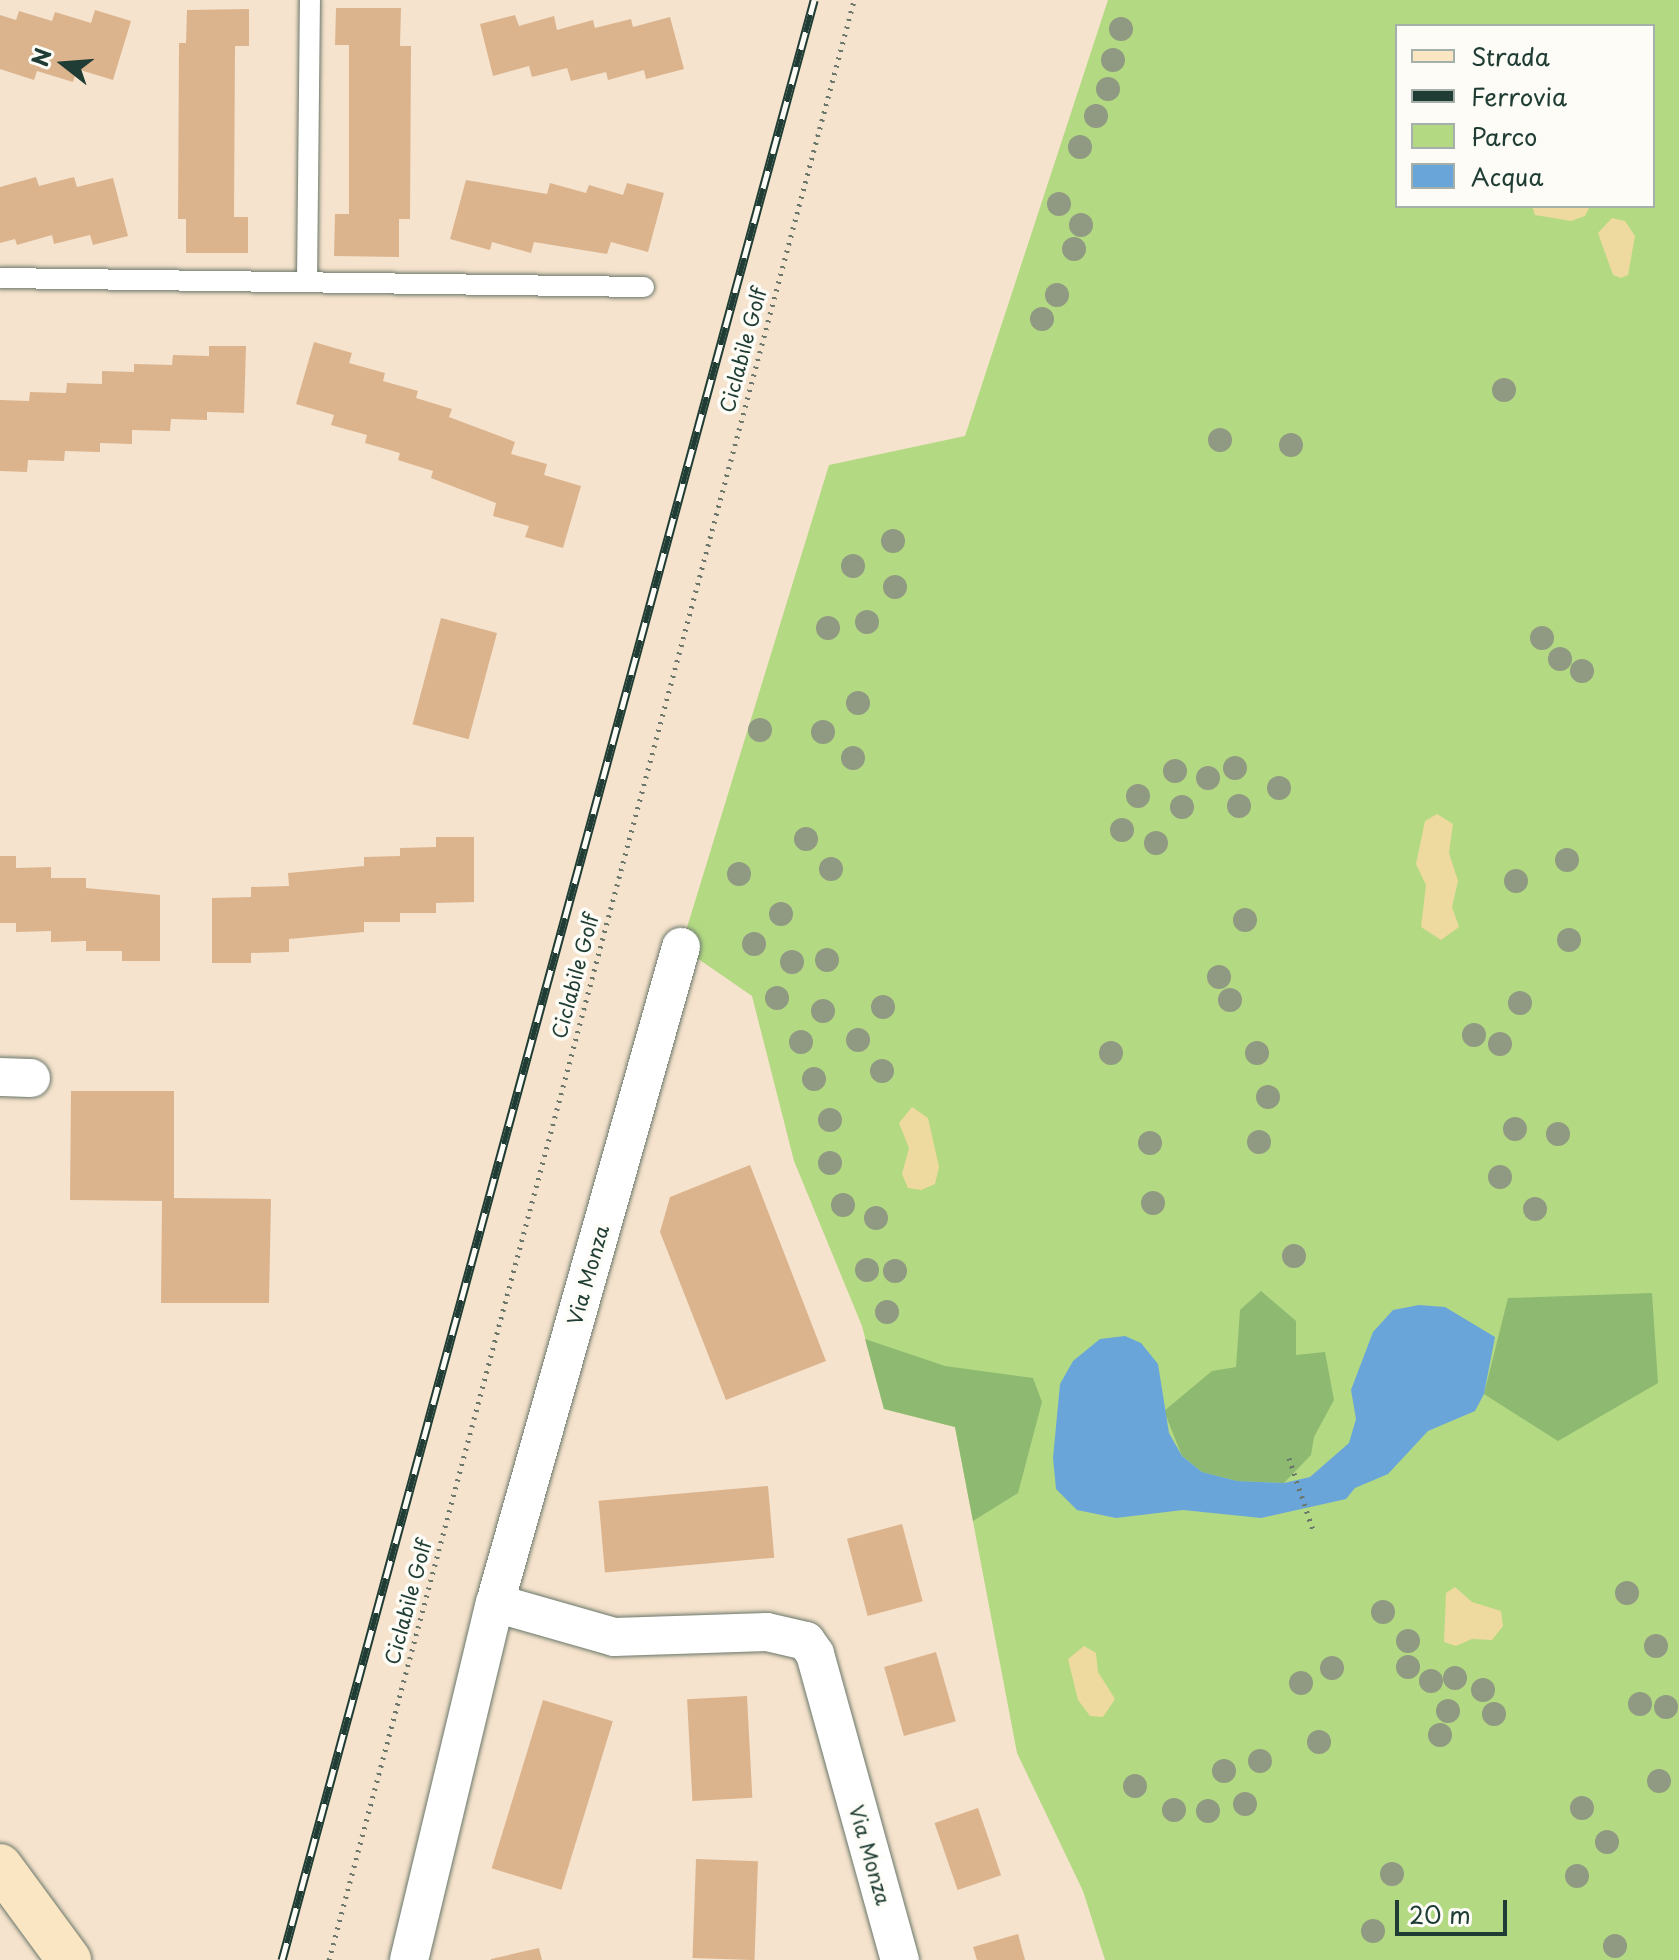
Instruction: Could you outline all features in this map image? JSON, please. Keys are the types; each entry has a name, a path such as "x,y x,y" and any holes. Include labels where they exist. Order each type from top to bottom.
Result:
{"main road":[{"path":"0,1866 69,1960"}],"street":[{"name":"Via Monza","path":"409,1960 495,1603 681,947"},
{"name":"Via Monza","path":"495,1603 614,1637 767,1632 806,1641 815,1654 900,1960"}],"lane":[{"path":"307,282 310,0"},
{"path":"0,278 644,287"}],"path":[{"name":"Ciclabile Golf","path":"329,1960 854,0"},
{"path":"1289,1458 1314,1533"}],"green space":[{"path":"1108,0 1679,0 1679,1960 1105,1960 1083,1891 1017,1753 955,1427 884,1409 862,1326 794,1161 752,996 681,947 829,465 965,436"},
{"path":"1261,1291 1296,1321 1296,1355 1325,1352 1334,1400 1314,1437 1311,1455 1284,1483 1237,1481 1202,1472 1182,1456 1164,1411 1212,1371 1236,1367 1240,1310"},
{"path":"1652,1293 1658,1383 1558,1441 1484,1394 1508,1298"},
{"path":"865,1339 945,1366 1033,1378 1042,1402 1018,1493 973,1521 955,1427 884,1409"}],"sand":[{"path":"1533,208 1589,208 1585,216 1571,221 1535,215"},
{"path":"1612,218 1625,221 1635,236 1628,275 1621,278 1613,275 1598,233"},
{"path":"1437,814 1453,824 1449,853 1458,881 1452,907 1459,927 1441,940 1421,927 1426,885 1416,864 1425,821"},
{"path":"912,1107 928,1118 939,1167 935,1184 921,1190 908,1188 902,1174 909,1148 899,1123"},
{"path":"1455,1587 1472,1602 1501,1611 1503,1626 1492,1640 1472,1639 1456,1646 1444,1642 1446,1593"},
{"path":"1084,1646 1096,1653 1098,1672 1115,1699 1103,1717 1090,1716 1078,1700 1068,1659"}],"water":[{"path":"1419,1305 1445,1307 1495,1337 1484,1394 1475,1411 1428,1431 1388,1474 1355,1488 1346,1499 1261,1518 1183,1510 1116,1518 1077,1510 1056,1489 1053,1458 1060,1384 1073,1361 1100,1339 1125,1336 1141,1343 1158,1364 1169,1433 1182,1456 1202,1472 1237,1481 1284,1483 1310,1477 1349,1443 1356,1419 1351,1390 1373,1332 1393,1310"}],"building":[{"path":"336,8 401,8 400,46 411,46 410,219 399,219 399,257 334,256 335,214 349,214 349,45 335,45"},
{"path":"249,9 249,46 235,46 234,217 248,217 248,253 186,253 186,219 178,219 179,43 186,43 187,10"},
{"path":"95,10 131,21 113,80 77,69 73,82 37,71 34,80 0,69 0,15 16,20 19,11 52,21 55,12 91,23"},
{"path":"515,15 519,26 554,16 557,30 593,20 595,28 631,19 633,27 670,17 684,69 646,79 644,70 608,80 606,72 571,81 567,68 532,77 529,66 493,76 480,24"},
{"path":"36,177 39,186 74,177 77,187 113,178 128,236 93,245 90,235 54,244 52,235 17,245 15,239 0,243 0,187"},
{"path":"466,180 547,194 550,183 586,193 589,185 623,195 627,183 664,193 648,252 611,242 607,254 534,242 531,253 492,242 490,250 450,239"},
{"path":"314,342 352,353 349,363 385,373 383,381 418,391 416,398 452,409 449,417 515,442 511,454 547,464 544,475 581,486 563,548 525,537 529,526 493,516 496,503 431,478 433,471 398,460 400,453 365,443 367,435 331,425 334,415 296,404"},
{"path":"209,346 246,346 244,413 207,412 207,420 171,419 170,431 132,430 132,444 100,443 100,452 65,451 64,461 28,460 27,472 0,471 0,400 29,401 30,392 66,393 67,383 102,384 102,371 134,372 134,364 172,365 173,355 209,356"},
{"path":"441,618 497,633 469,739 413,724"},
{"path":"436,837 474,837 474,902 436,903 436,913 400,913 400,922 364,922 364,932 289,939 289,952 251,953 251,963 212,963 212,898 251,897 251,887 289,886 288,873 364,866 364,857 400,856 400,848 436,847"},
{"path":"0,856 16,856 16,868 51,867 51,878 86,878 86,888 160,895 160,961 122,961 122,951 86,951 86,941 51,942 51,931 16,932 16,923 0,923"},
{"path":"71,1091 174,1091 174,1198 271,1199 269,1303 161,1303 162,1201 70,1200"},
{"path":"750,1165 826,1361 726,1400 660,1232 670,1197"},
{"path":"768,1486 774,1558 605,1573 599,1501"},
{"path":"902,1524 923,1601 868,1616 847,1539"},
{"path":"936,1652 956,1721 904,1736 884,1667"},
{"path":"747,1696 752,1798 692,1801 687,1699"},
{"path":"543,1700 613,1721 561,1890 492,1868"},
{"path":"978,1808 1001,1875 958,1890 935,1823"},
{"path":"696,1859 758,1861 755,1960 693,1958"},
{"path":"1018,1934 1025,1960 977,1960 973,1947"},
{"path":"539,1948 542,1960 491,1960 491,1959"}],"railway":[{"path":"282,1960 814,0"}]}
